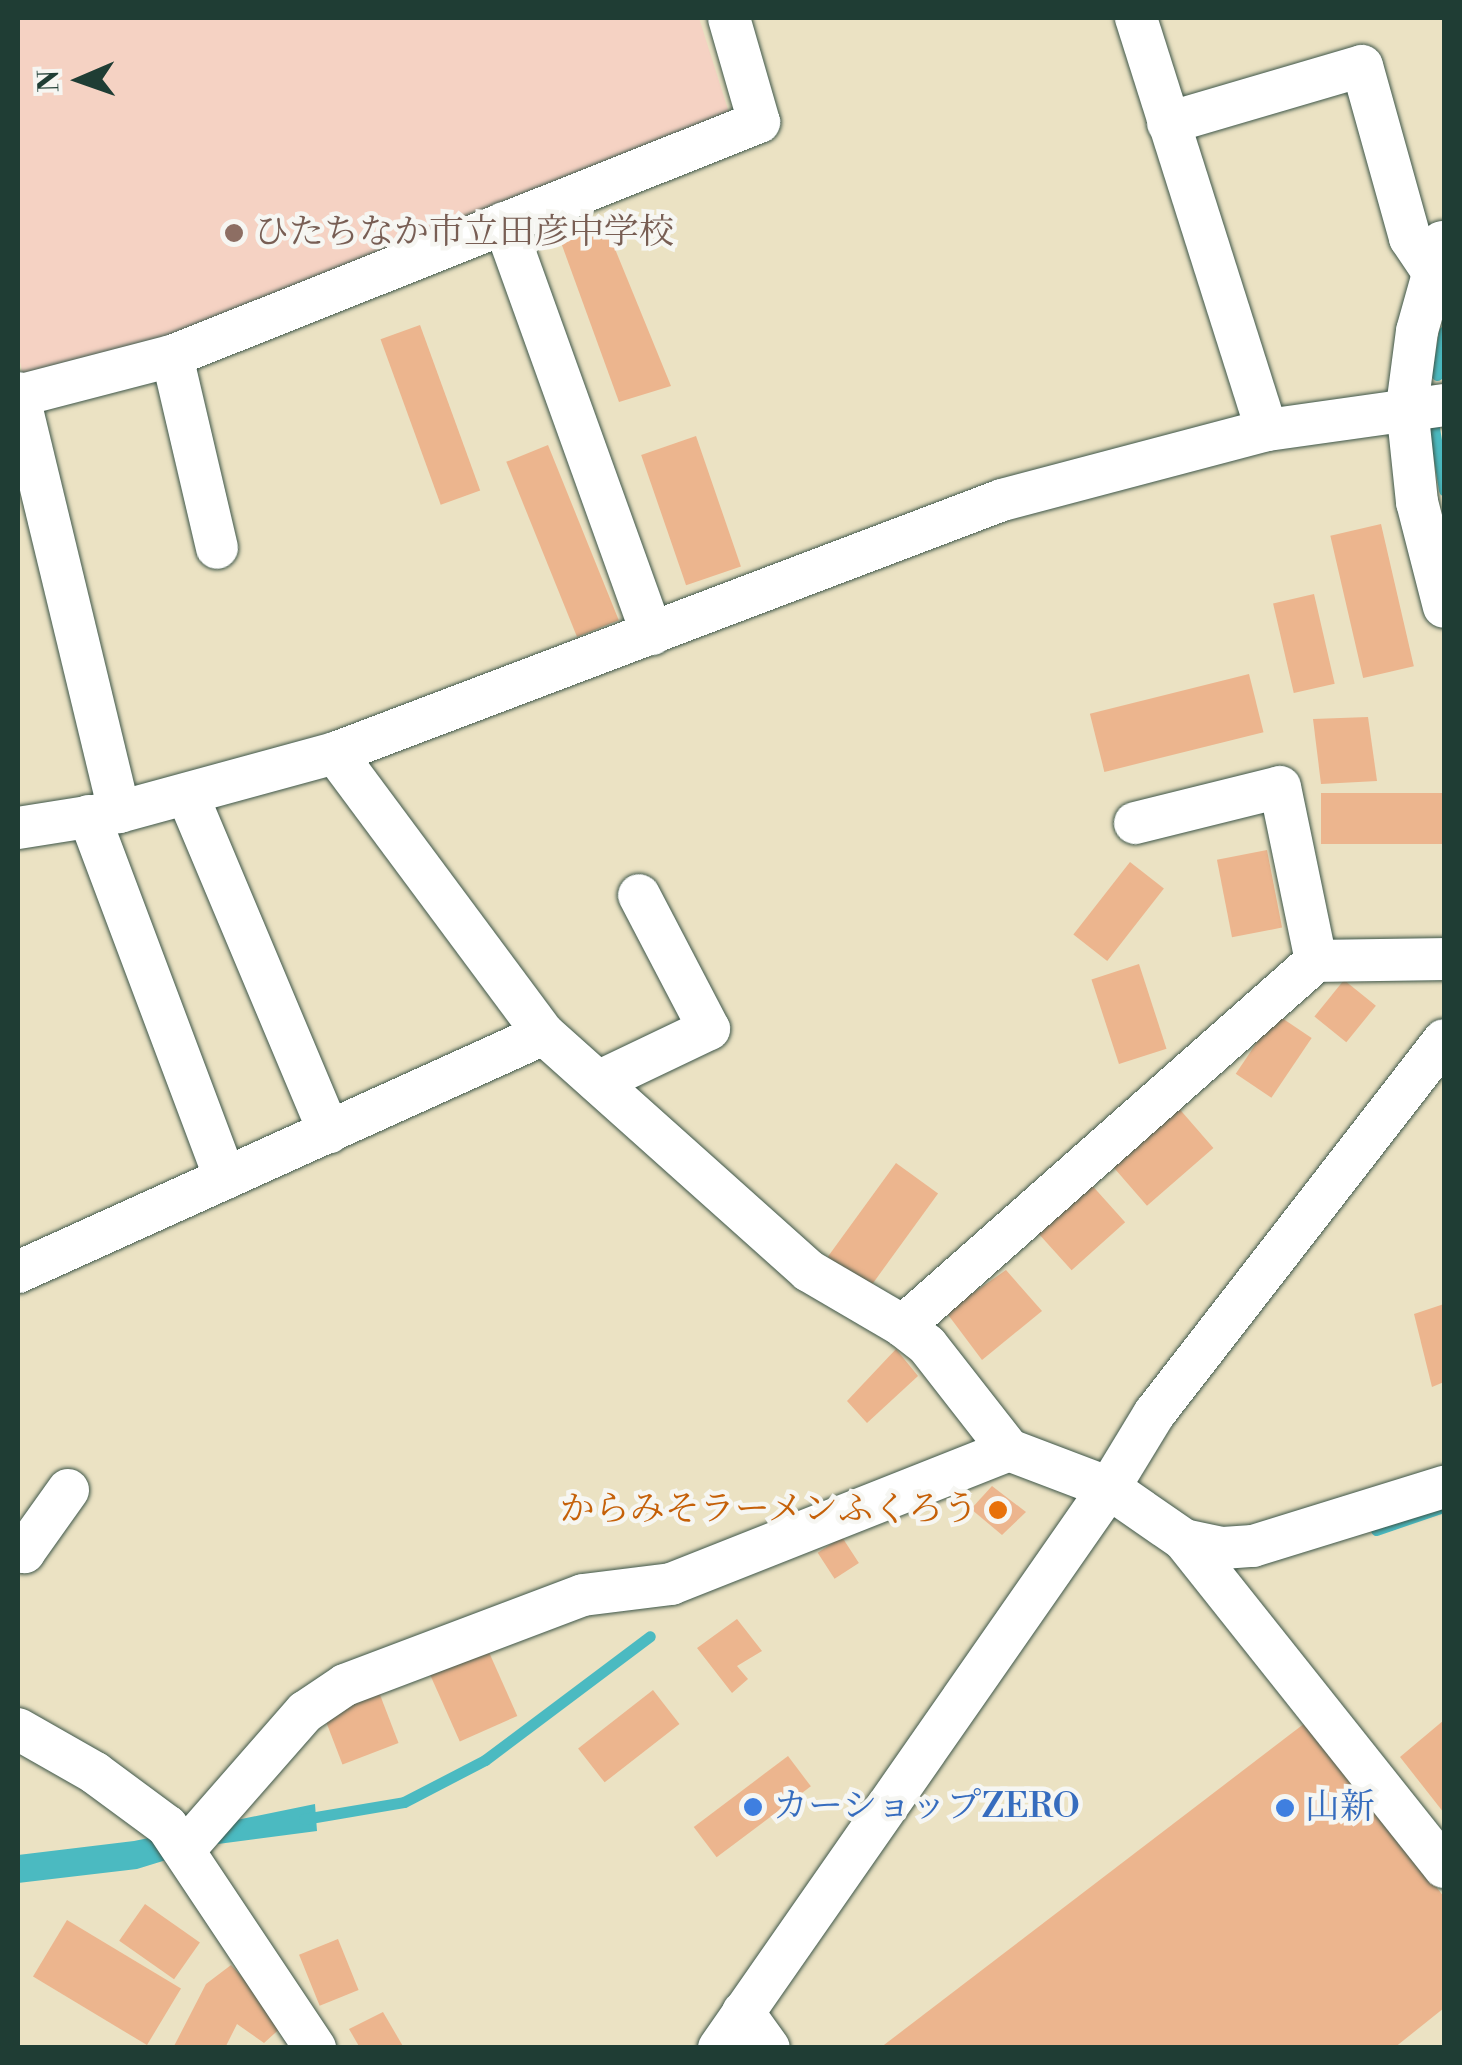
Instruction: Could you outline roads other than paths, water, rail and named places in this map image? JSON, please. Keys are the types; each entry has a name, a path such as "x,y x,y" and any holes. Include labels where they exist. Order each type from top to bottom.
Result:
{"street":[{"path":"225,1178 104,814 18,394 172,356 759,122 728,18"},
{"path":"1136,18 1267,430"},
{"path":"1168,123 1362,66 1410,238 1438,253 1418,502 1444,606"},
{"path":"504,224 652,634"},
{"path":"172,356 217,548"},
{"path":"18,828 104,814 335,753 1002,500 1267,430 1426,406"},
{"path":"335,753 544,1034 808,1272 903,1326 926,1345 1009,1450 1109,1488 1184,1540 1444,1866"},
{"path":"1135,823 1280,787 1316,961"},
{"path":"186,794 329,1132"},
{"path":"598,1082 709,1028 639,894"},
{"path":"903,1326 1316,961 1444,959"},
{"path":"18,1272 544,1034"},
{"path":"719,2048 1109,1488 1154,1414 1444,1040"},
{"path":"184,1850 305,1712 344,1685 565,1602 671,1584 1009,1450"},
{"path":"1184,1540 1253,1546 1444,1487"},
{"path":"18,1550 24,1552 68,1490"},
{"path":"18,1730 95,1773 167,1826 315,2048"},
{"path":"743,2012 769,2048"}],"water":[{"path":"315,1804 317,1831 218,1844 137,1869 18,1883 18,1855 134,1841"}],"waterway":[{"path":"1437,375 1444,332"},
{"path":"1434,428 1444,490"},
{"path":"1376,1530 1443,1507"},
{"path":"304,1819 404,1802 485,1760 650,1636"}],"place":[{"name":"ひたちなか市立田彦中学校","path":"234,233"},
{"name":"からみそラーメンふくろう","path":"998,1510"},
{"name":"カーショップZERO","path":"753,1807"},
{"name":"山新","path":"1285,1808"}]}
